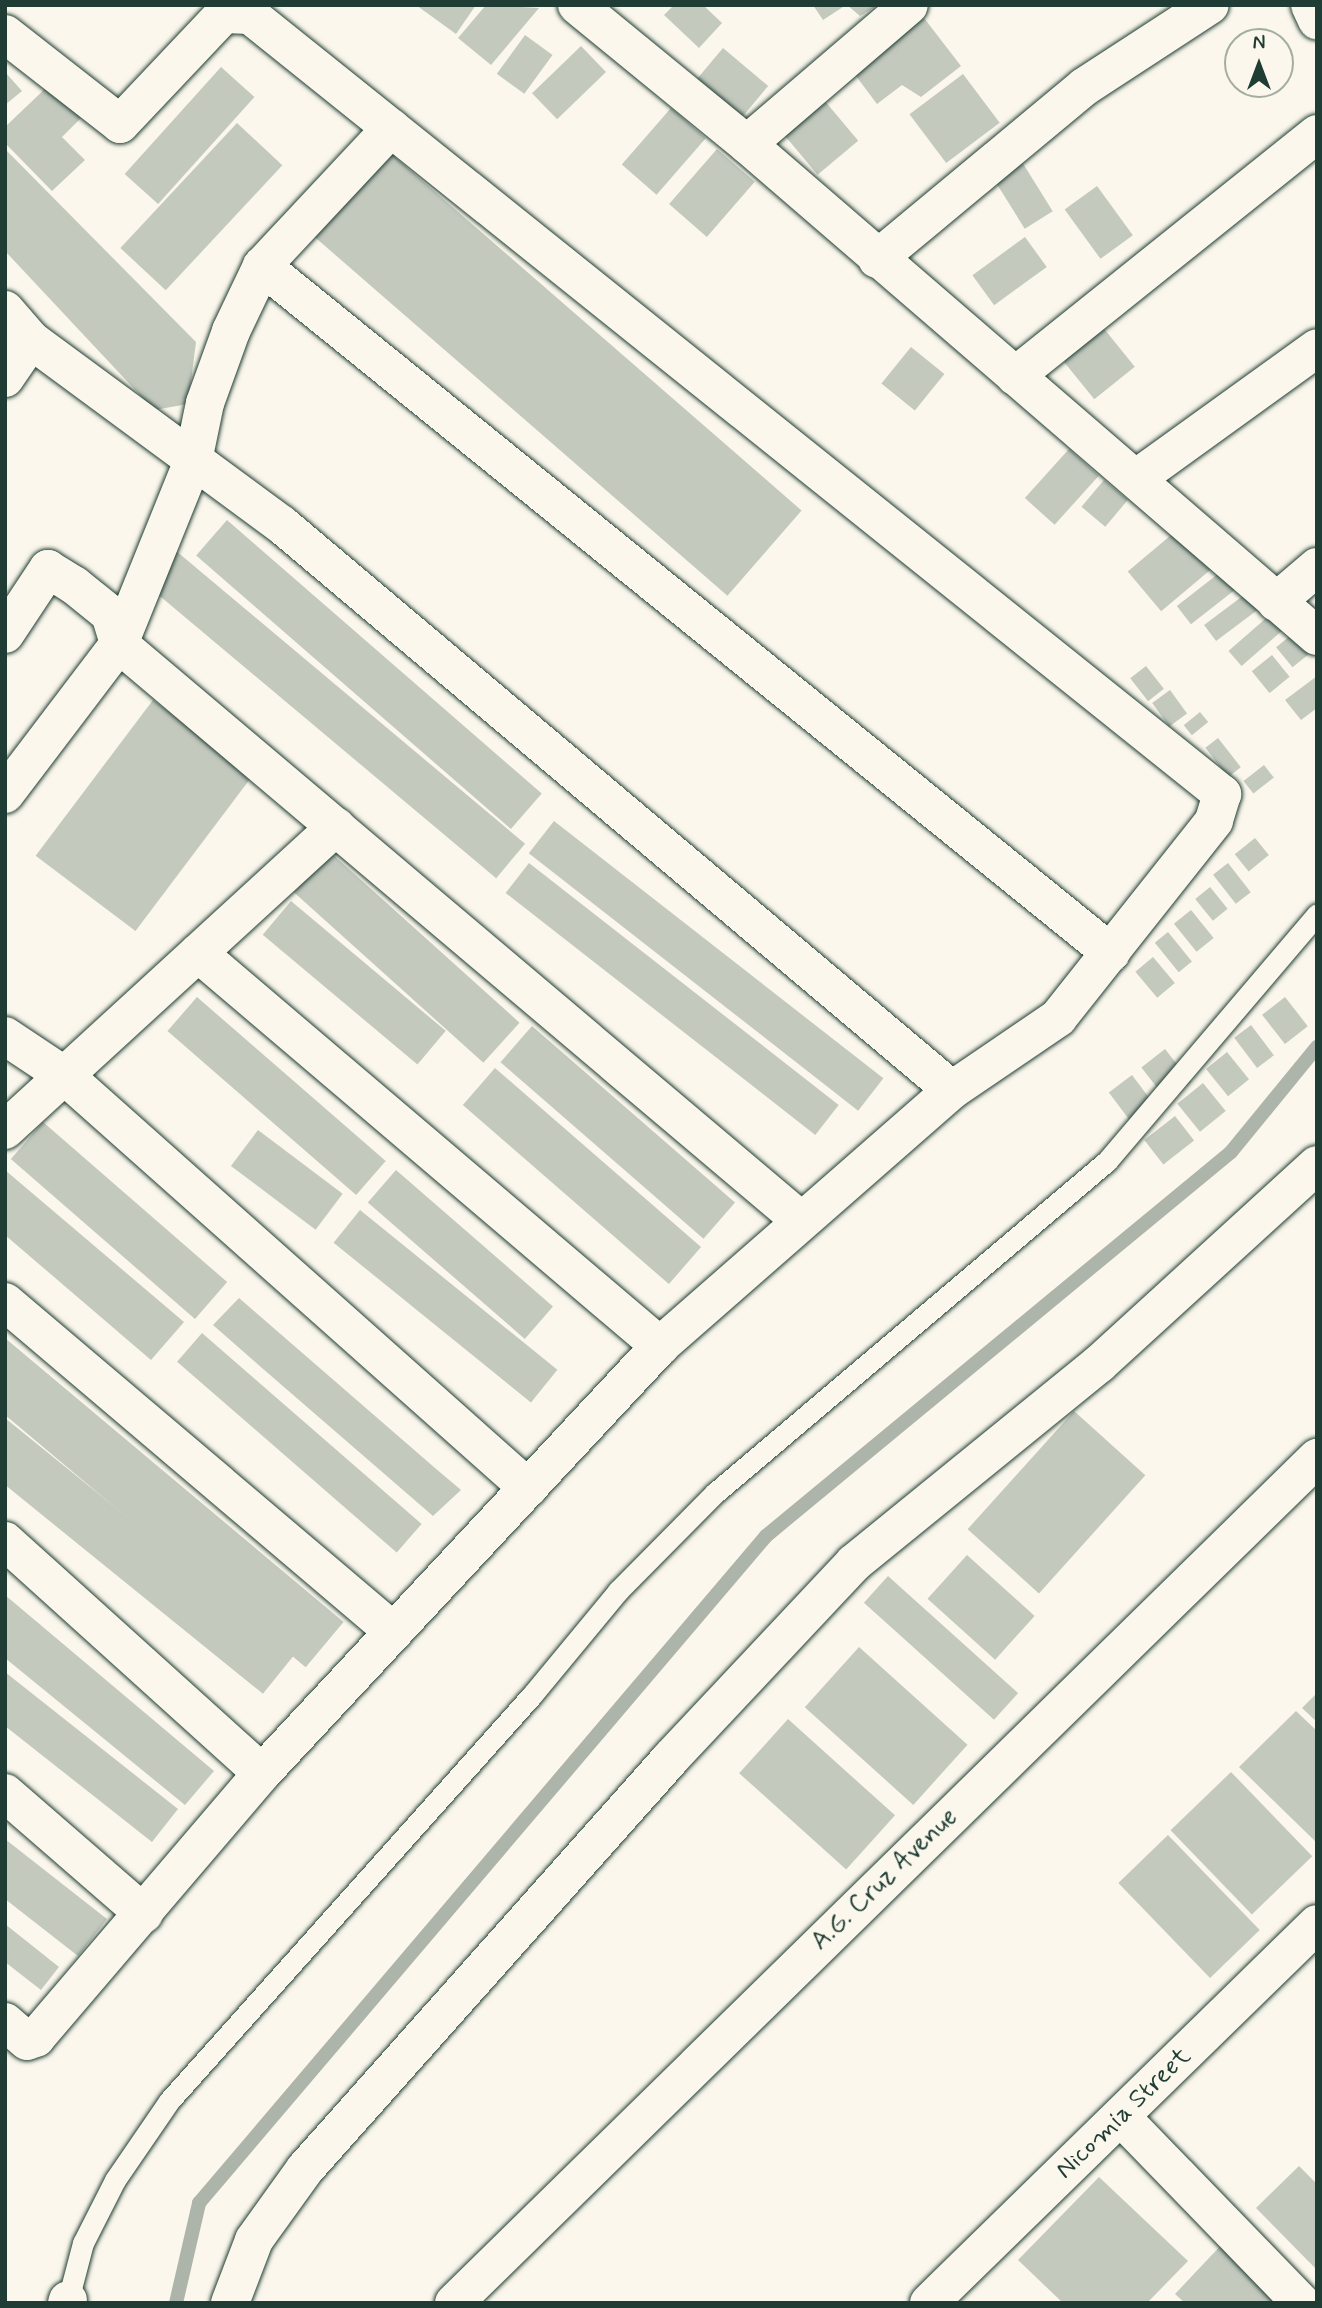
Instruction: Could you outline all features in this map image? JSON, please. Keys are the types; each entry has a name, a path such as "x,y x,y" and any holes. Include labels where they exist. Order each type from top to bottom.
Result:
{"street":[{"path":"747,144 909,5"},
{"path":"877,259 1084,87 1210,5"},
{"path":"1310,5 1317,20"},
{"path":"596,11 877,259 1137,478 1317,636"},
{"path":"5,34 120,124 224,14 243,13 391,128 1222,794 1214,821 1058,1018 952,1090 799,1219 660,1346 262,1773 35,2039 27,2041 5,2022"},
{"path":"5,794 119,644 193,461 205,403 231,331 262,266 391,128"},
{"path":"1016,376 1317,134"},
{"path":"262,266 1111,953"},
{"path":"5,310 31,340 282,525 952,1090"},
{"path":"5,378 31,340"},
{"path":"1137,478 1317,348"},
{"path":"1276,602 1317,567"},
{"path":"5,634 48,569 110,614 119,644 799,1219"},
{"path":"5,1130 336,827"},
{"path":"198,953 660,1346"},
{"path":"5,1037 65,1076 528,1488"},
{"path":"230,2303 254,2240 305,2169 671,1758 854,1563 1099,1364 1317,1165"},
{"path":"5,1302 394,1632"},
{"name":"A.G. Cruz Avenue","path":"454,2303 1317,1458"},
{"path":"5,1541 262,1773"},
{"path":"5,1793 144,1913"},
{"name":"Nicomia Street","path":"929,2303 1317,1924"},
{"path":"1121,2117 1301,2303"}],"lane":[{"path":"67,2302 83,2243 115,2180 169,2101 532,1695 618,1591 715,1493 1107,1161 1317,914"}],"building":[{"path":"416,5 476,5 456,34"},
{"path":"486,5 539,8 491,65 458,38"},
{"path":"674,5 703,5 722,23 699,48 664,15"},
{"path":"813,5 846,5 823,20"},
{"path":"847,5 878,5 860,16"},
{"path":"924,18 961,66 921,97 902,85 877,104 853,72"},
{"path":"525,35 553,55 524,94 497,74"},
{"path":"581,46 606,72 557,119 532,93"},
{"path":"723,48 768,86 737,123 692,85"},
{"path":"221,67 254,97 158,204 125,174"},
{"path":"5,72 22,91 5,105"},
{"path":"963,74 1000,123 946,163 909,114"},
{"path":"49,85 81,118 62,137 85,160 52,191 5,143 5,127"},
{"path":"819,94 858,141 818,175 778,128"},
{"path":"671,108 706,138 657,195 622,165"},
{"path":"237,123 282,165 166,290 120,248"},
{"path":"5,149 196,342 188,404 154,410 5,251"},
{"path":"717,149 755,182 707,237 669,204"},
{"path":"388,151 802,511 727,596 314,236"},
{"path":"1022,162 1053,211 1025,229 994,179"},
{"path":"1097,186 1133,235 1100,259 1065,210"},
{"path":"1025,237 1047,267 994,305 972,275"},
{"path":"1097,320 1135,367 1094,399 1057,353"},
{"path":"911,347 944,374 915,411 881,384"},
{"path":"1069,449 1099,476 1055,525 1025,498"},
{"path":"1104,480 1128,500 1105,527 1082,507"},
{"path":"227,520 542,794 511,829 196,555"},
{"path":"1189,520 1222,560 1161,611 1128,571"},
{"path":"175,550 525,844 496,878 146,584"},
{"path":"1232,563 1246,581 1191,624 1177,606"},
{"path":"1252,589 1264,605 1216,641 1204,625"},
{"path":"1279,607 1292,622 1242,666 1228,651"},
{"path":"1301,627 1317,647 1292,667 1276,647"},
{"path":"1272,655 1290,677 1269,693 1252,671"},
{"path":"1146,666 1164,689 1148,701 1130,678"},
{"path":"1317,676 1317,708 1301,720 1285,700"},
{"path":"1170,690 1187,713 1169,726 1152,703"},
{"path":"153,700 253,775 135,931 36,856"},
{"path":"1200,712 1208,722 1192,735 1184,725"},
{"path":"1218,738 1241,767 1228,777 1205,748"},
{"path":"1264,765 1274,778 1253,794 1244,781"},
{"path":"554,821 883,1078 858,1111 529,853"},
{"path":"1255,838 1269,855 1249,871 1235,854"},
{"path":"330,852 520,1023 483,1063 294,892"},
{"path":"529,863 839,1105 815,1135 506,893"},
{"path":"1228,863 1251,892 1236,904 1213,875"},
{"path":"1210,887 1228,909 1213,921 1195,899"},
{"path":"291,901 446,1031 417,1065 263,935"},
{"path":"1191,910 1214,938 1197,952 1174,924"},
{"path":"1168,932 1192,962 1179,972 1155,943"},
{"path":"1153,957 1175,983 1157,998 1135,972"},
{"path":"197,997 386,1161 356,1195 167,1031"},
{"path":"1285,997 1308,1026 1285,1044 1262,1015"},
{"path":"1251,1025 1274,1055 1257,1068 1234,1038"},
{"path":"532,1026 735,1202 704,1239 501,1062"},
{"path":"1165,1049 1191,1082 1167,1101 1141,1067"},
{"path":"1227,1052 1249,1079 1228,1096 1206,1069"},
{"path":"495,1068 701,1247 669,1284 463,1105"},
{"path":"1132,1075 1157,1108 1134,1125 1109,1092"},
{"path":"1203,1083 1226,1111 1200,1132 1177,1104"},
{"path":"1175,1116 1194,1140 1163,1164 1144,1140"},
{"path":"43,1122 227,1282 195,1319 11,1159"},
{"path":"258,1130 343,1194 316,1230 231,1166"},
{"path":"5,1170 184,1322 151,1360 5,1235"},
{"path":"396,1170 553,1306 525,1339 368,1202"},
{"path":"360,1210 557,1370 531,1402 334,1243"},
{"path":"239,1298 461,1490 433,1516 213,1325"},
{"path":"202,1333 422,1524 397,1553 177,1362"},
{"path":"5,1338 344,1622 306,1667 5,1415"},
{"path":"1074,1411 1145,1475 1039,1593 968,1529"},
{"path":"5,1418 296,1653 263,1694 5,1485"},
{"path":"967,1555 1035,1616 995,1660 928,1599"},
{"path":"888,1576 1018,1693 994,1720 864,1603"},
{"path":"5,1595 214,1771 185,1805 5,1658"},
{"path":"859,1647 967,1745 913,1805 805,1707"},
{"path":"5,1672 178,1809 152,1842 5,1726"},
{"path":"1317,1693 1317,1722 1302,1708"},
{"path":"1296,1711 1317,1731 1317,1843 1239,1767"},
{"path":"788,1719 895,1815 846,1870 739,1773"},
{"path":"1231,1772 1312,1856 1252,1915 1171,1830"},
{"path":"1168,1835 1260,1930 1210,1978 1118,1883"},
{"path":"5,1839 107,1919 78,1956 5,1899"},
{"path":"5,1924 59,1967 41,1990 5,1962"},
{"path":"1299,2166 1317,2184 1317,2270 1256,2208"},
{"path":"1099,2177 1188,2261 1147,2303 1063,2303 1018,2260"},
{"path":"1226,2240 1282,2303 1185,2303 1175,2294"}],"waterway":[{"path":"176,2303 199,2203 766,1536 1231,1152 1317,1047"}]}
